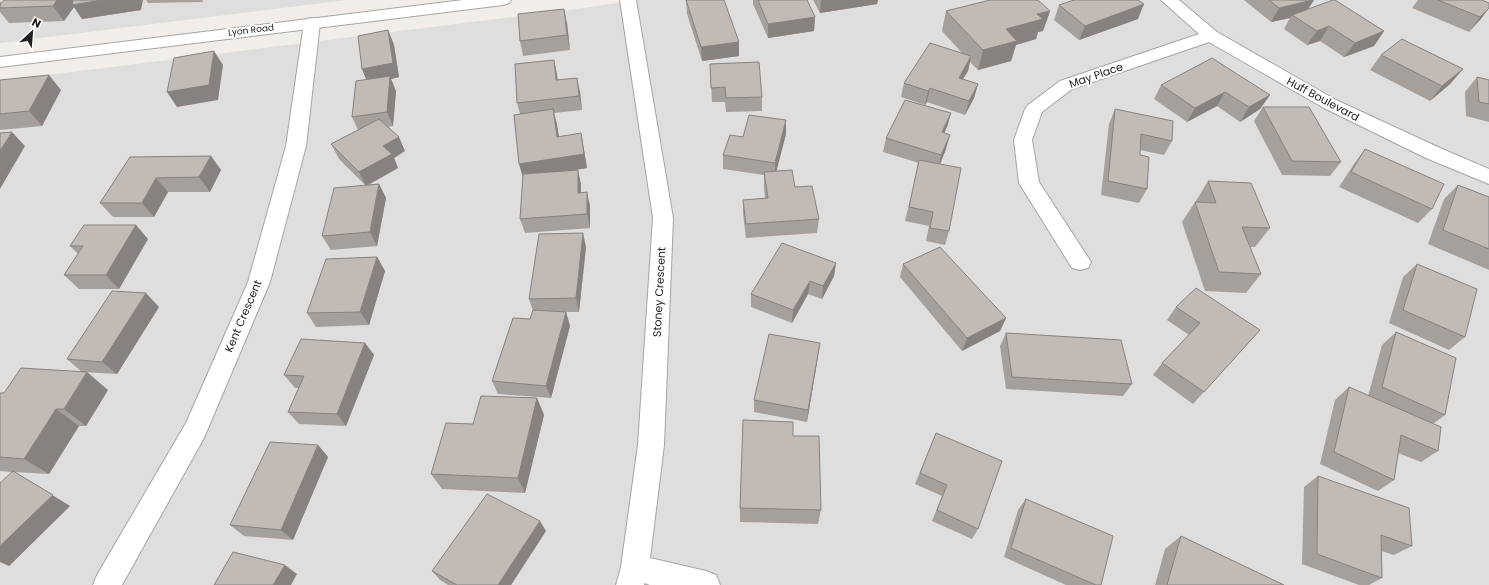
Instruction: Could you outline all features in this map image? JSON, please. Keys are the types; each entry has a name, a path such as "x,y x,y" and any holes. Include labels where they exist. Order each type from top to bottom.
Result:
{"street":[{"name":"Lyon Road","path":"0,62 503,0"},
{"name":"Stoney Crescent","path":"628,0 653,160 660,194 662,218 651,445 632,576"},
{"name":"Huff Boulevard","path":"1169,0 1211,36 1330,104 1432,153 1489,177"},
{"name":"Kent Crescent","path":"107,585 195,430 259,282 296,146 312,23"},
{"name":"May Place","path":"1080,262 1029,183 1023,140 1034,108 1066,85 1211,36"},
{"path":"632,576 706,585"}],"shaded area":[{"path":"0,0 347,0 0,43"},
{"path":"637,0 1489,0 1489,585 0,585 0,81 584,8"}],"building":[{"path":"4,0 57,0 53,6 0,8 0,5"},
{"path":"73,0 102,0 72,5"},
{"path":"686,0 724,0 739,42 701,47"},
{"path":"758,0 807,0 815,17 768,24"},
{"path":"990,0 1038,0 1050,11 1037,14 1043,19 1006,29 1017,41 983,50 946,11"},
{"path":"1074,0 1138,0 1144,4 1085,26 1059,5"},
{"path":"1269,0 1313,0 1279,8"},
{"path":"1333,0 1384,31 1355,43 1329,26 1317,31 1292,15"},
{"path":"1438,0 1482,0 1489,3 1489,8 1480,17"},
{"path":"564,9 567,35 520,41 518,14"},
{"path":"388,30 393,63 362,69 358,36"},
{"path":"1402,39 1463,69 1442,86 1381,55"},
{"path":"930,43 971,56 959,78 978,84 969,101 930,88 928,91 904,83"},
{"path":"214,51 209,85 167,92 174,58"},
{"path":"1212,58 1270,95 1249,107 1225,92 1195,108 1161,85"},
{"path":"554,60 556,80 577,78 579,96 517,103 515,64"},
{"path":"759,62 762,97 726,98 725,87 711,88 710,64"},
{"path":"49,75 29,111 0,114 0,80"},
{"path":"390,76 387,112 352,117 356,81"},
{"path":"1477,77 1489,80 1489,104 1479,102"},
{"path":"905,100 951,113 942,132 950,135 941,155 886,138"},
{"path":"1263,107 1309,107 1341,162 1292,161"},
{"path":"553,109 557,137 581,133 584,154 519,164 514,115"},
{"path":"1115,109 1173,121 1172,141 1141,134 1140,155 1149,157 1147,189 1108,181"},
{"path":"749,115 786,120 775,163 723,155 730,135 743,137"},
{"path":"379,119 399,137 383,146 392,154 359,172 331,144"},
{"path":"12,132 0,151 0,133"},
{"path":"1365,149 1444,184 1432,209 1351,172"},
{"path":"211,156 199,177 156,178 142,203 100,203 130,157"},
{"path":"919,160 961,168 949,231 930,228 933,212 909,207"},
{"path":"578,170 578,193 587,192 587,214 520,219 523,174"},
{"path":"792,170 795,187 812,186 819,219 746,224 743,200 768,198 764,172"},
{"path":"1208,181 1251,183 1270,228 1242,227 1261,274 1219,272 1195,202 1216,203"},
{"path":"379,184 370,232 322,236 334,188"},
{"path":"1458,185 1489,197 1489,249 1443,230"},
{"path":"84,225 136,225 106,275 64,275 83,246 70,246"},
{"path":"583,233 576,298 529,299 539,234"},
{"path":"782,243 836,263 823,286 810,281 793,310 751,294"},
{"path":"940,247 1006,318 967,338 903,264"},
{"path":"377,257 360,312 307,313 326,259"},
{"path":"1417,264 1477,289 1465,337 1403,310"},
{"path":"1196,288 1260,330 1204,392 1162,363 1200,323 1176,307"},
{"path":"112,291 146,293 102,362 67,359"},
{"path":"533,310 566,312 546,386 492,381 513,318 530,319"},
{"path":"1396,332 1456,358 1445,415 1382,387"},
{"path":"1006,333 1121,340 1132,384 1012,377"},
{"path":"769,334 820,343 808,410 754,400"},
{"path":"301,339 365,343 337,414 288,412 304,376 284,375"},
{"path":"21,368 87,372 64,409 56,409 24,459 0,457 0,393 4,393"},
{"path":"1349,387 1441,427 1438,451 1401,435 1394,480 1334,452"},
{"path":"481,396 537,398 518,478 431,474 446,423 473,424"},
{"path":"743,420 793,422 793,436 819,436 821,510 740,508"},
{"path":"936,433 1002,461 978,529 937,510 947,485 920,473"},
{"path":"270,442 318,445 281,530 230,525"},
{"path":"13,471 53,495 0,546 0,483"},
{"path":"1318,476 1409,508 1412,546 1381,535 1382,578 1317,554"},
{"path":"487,494 540,521 498,585 457,585 432,571"},
{"path":"1026,499 1113,536 1101,585 1096,585 1011,548"},
{"path":"1181,536 1284,585 1167,585"},
{"path":"233,552 285,565 273,585 214,585"}]}
